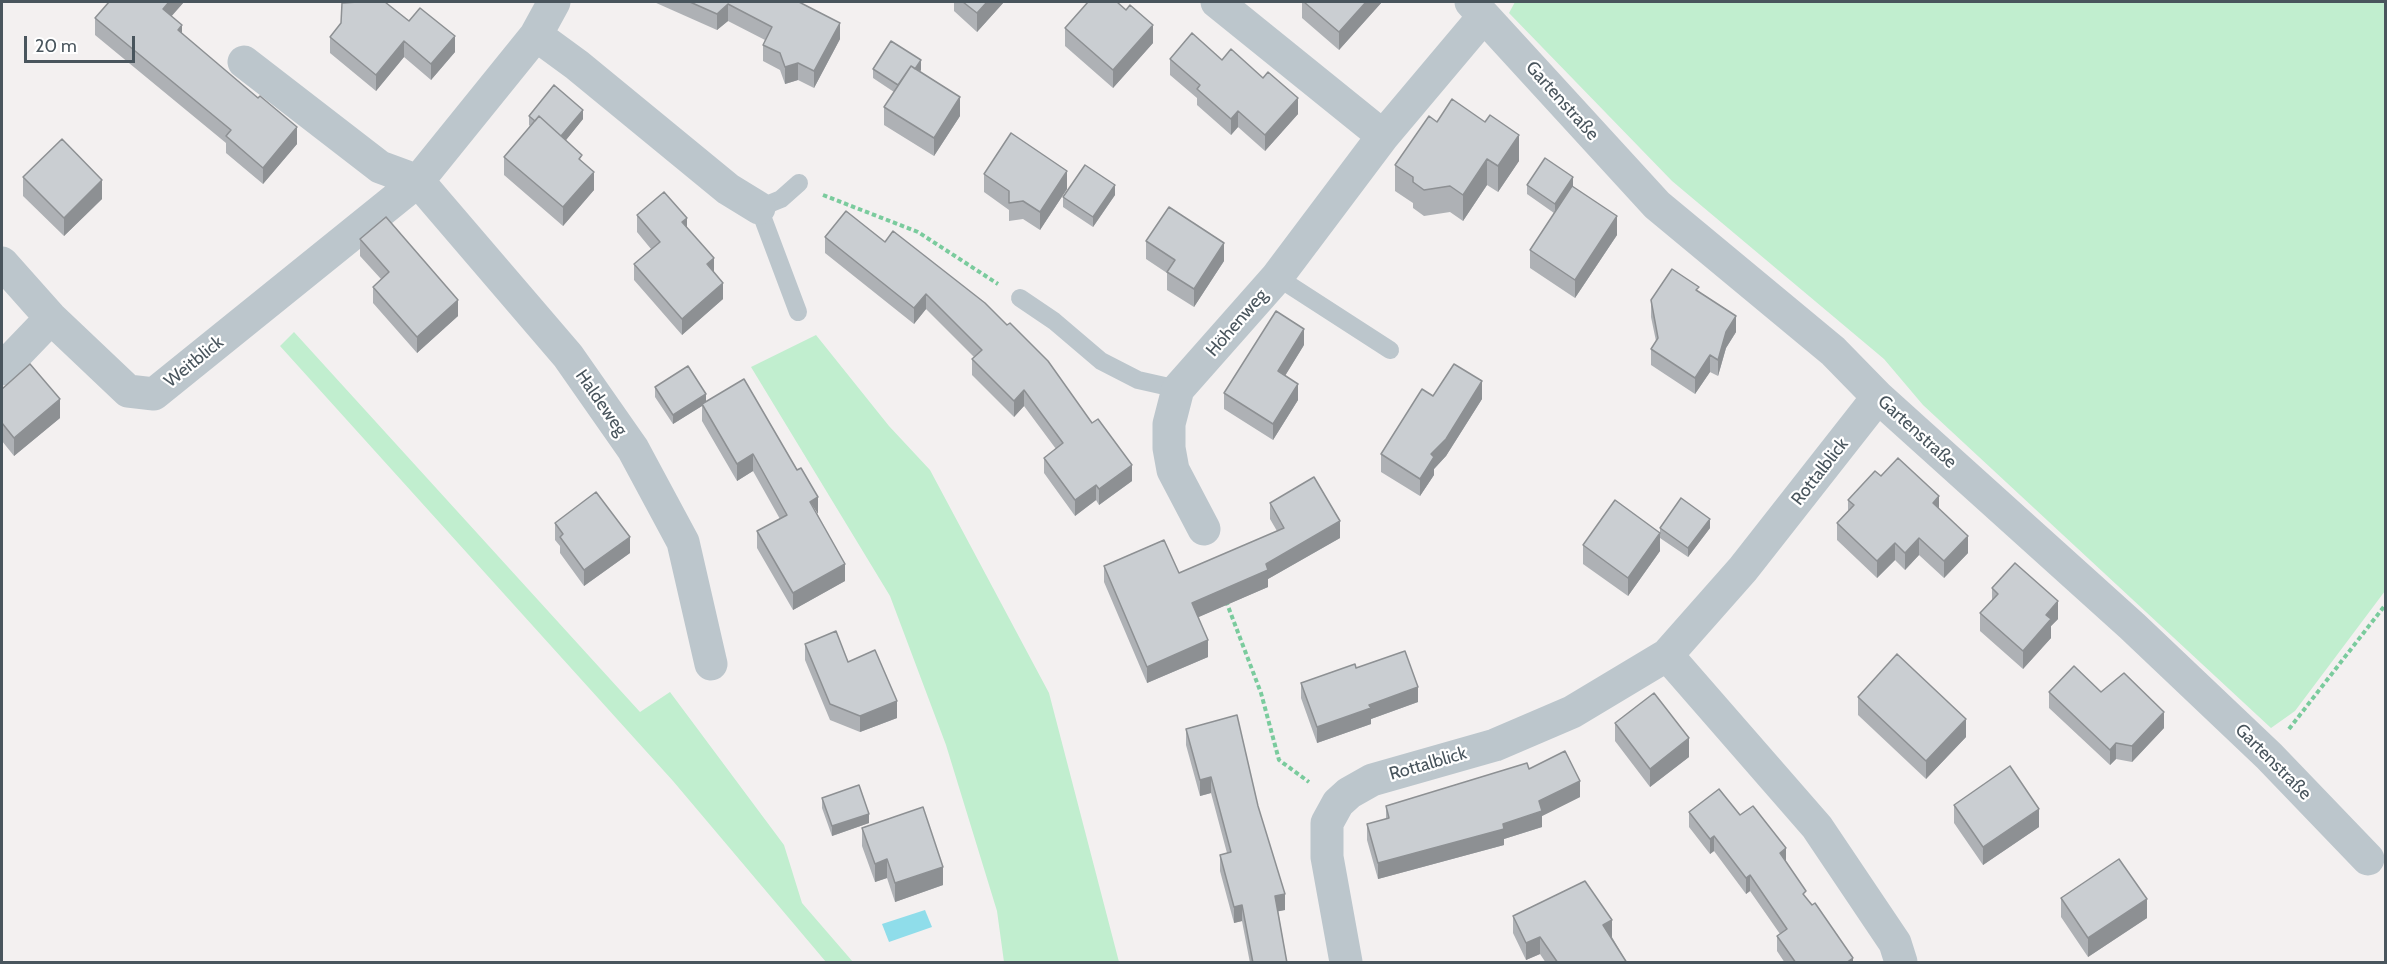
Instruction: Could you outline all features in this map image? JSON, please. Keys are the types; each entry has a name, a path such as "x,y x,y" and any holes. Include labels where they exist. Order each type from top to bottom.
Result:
{"street":[{"path":"418,182 536,35 554,2"},
{"path":"1217,2 1383,136"},
{"name":"Höhenweg","path":"1204,529 1173,470 1169,424 1178,389 1277,276 1383,136 1451,59 1478,9"},
{"name":"Gartenstraße","path":"1478,9 1657,205 1833,351 1878,397 2132,626 2268,756 2368,859"},
{"path":"536,35 577,65 728,189 759,208"},
{"name":"Haldeweg","path":"244,62 380,167 418,182 568,356 633,449 683,542 711,664"},
{"name":"Weitblick","path":"2,263 51,318 128,391 154,394 418,182"},
{"path":"2,369 51,318"},
{"name":"Rottalblick","path":"1338,803 1349,793 1372,780 1495,745 1572,712 1667,655 1743,569 1878,397"},
{"path":"1667,655 1817,827 1895,943 1901,963"},
{"path":"1338,803 1327,823 1327,857 1346,963"}],"lane":[{"path":"798,312 759,208 781,199 799,183"},
{"path":"1277,276 1390,350"},
{"path":"1020,298 1054,321 1101,361 1138,380 1178,389"}],"path":[{"path":"799,183 809,190 918,232 1020,298"},
{"path":"1224,597 1261,693 1280,760 1338,803"},
{"path":"2268,756 2385,604"}],"green space":[{"path":"1515,2 2385,2 2385,591 2295,711 2271,728 1923,405 1884,359 1672,181 1509,13"},
{"path":"294,332 640,712 670,692 784,845 802,903 853,962 826,962 673,781 280,346"},
{"path":"816,335 889,426 930,470 1049,693 1119,962 1004,962 997,911 946,745 890,596 751,367"}],"water":[{"path":"925,910 932,927 889,942 882,924"}],"building":[{"path":"109,2 169,2 163,9 182,25 178,30 258,98 260,96 297,127 263,168 226,136 231,130 95,18"},
{"path":"385,2 409,21 420,8 455,36 431,64 404,41 376,75 330,37 341,23 342,3"},
{"path":"690,2 799,2 840,23 814,71 798,63 785,67 780,53 763,45 772,27 728,4 717,14"},
{"path":"963,2 987,2 977,13"},
{"path":"1088,2 1117,2 1126,10 1130,5 1153,25 1113,70 1065,28"},
{"path":"1304,2 1366,2 1339,32"},
{"path":"1192,33 1222,60 1231,49 1263,78 1268,72 1298,98 1265,135 1238,111 1231,119 1197,89 1200,85 1170,59"},
{"path":"891,41 921,60 915,69 911,66 898,85 873,69"},
{"path":"911,66 960,97 934,138 884,107"},
{"path":"554,85 583,110 561,136 539,116 535,121 529,116"},
{"path":"1452,99 1485,122 1490,115 1519,135 1498,166 1487,159 1463,195 1450,186 1424,190 1413,182 1413,177 1395,165 1429,116 1437,122"},
{"path":"539,116 582,155 579,159 594,172 563,207 504,157"},
{"path":"1011,133 1067,171 1040,212 1023,201 1009,203 1009,191 984,174"},
{"path":"62,139 102,180 64,218 23,177"},
{"path":"1545,158 1573,177 1555,204 1527,185"},
{"path":"1085,165 1115,185 1093,217 1063,197"},
{"path":"1572,186 1617,216 1575,280 1530,250"},
{"path":"664,192 687,218 682,222 714,258 707,264 723,283 682,319 634,264 660,242 637,215"},
{"path":"1169,207 1224,243 1194,289 1167,272 1175,260 1146,241"},
{"path":"846,211 885,242 893,231 985,303 1007,325 1010,323 1048,361 1092,423 1098,419 1132,465 1099,489 1096,485 1075,500 1044,458 1063,443 1024,390 1014,401 972,359 982,350 926,294 914,308 825,237"},
{"path":"386,217 458,300 417,337 373,287 389,272 360,239"},
{"path":"1672,269 1699,287 1696,290 1736,316 1726,332 1718,360 1710,355 1695,378 1651,349 1658,338 1651,300"},
{"path":"1276,311 1304,329 1278,371 1298,384 1273,424 1224,393"},
{"path":"30,364 60,399 14,438 2,423 2,389"},
{"path":"1454,364 1482,381 1446,439 1431,454 1434,457 1420,479 1381,454 1422,389 1433,396"},
{"path":"688,366 706,394 673,415 655,387"},
{"path":"744,379 797,470 801,468 818,497 810,502 845,564 793,593 757,531 787,515 753,454 737,464 702,404"},
{"path":"1898,458 1939,496 1933,503 1968,536 1944,561 1919,538 1905,553 1895,543 1877,561 1837,523 1854,505 1848,500 1875,471 1881,476"},
{"path":"1314,477 1340,521 1266,564 1268,570 1192,603 1208,640 1147,667 1104,566 1164,540 1179,573 1284,528 1270,503"},
{"path":"596,492 630,537 584,570 560,537 563,534 555,523"},
{"path":"1681,498 1710,519 1688,548 1660,528"},
{"path":"1615,500 1660,533 1628,578 1583,545"},
{"path":"2015,563 2058,601 2046,615 2051,619 2023,651 1980,613 1998,594 1992,588"},
{"path":"836,631 848,662 875,650 897,701 860,716 830,704 805,644"},
{"path":"1405,651 1418,687 1369,705 1371,708 1317,727 1301,683 1355,664 1356,668"},
{"path":"1897,654 1966,719 1926,761 1858,697"},
{"path":"2074,666 2101,692 2124,673 2164,712 2132,746 2116,743 2110,750 2049,692"},
{"path":"1654,693 1689,738 1650,769 1615,723"},
{"path":"1237,715 1258,806 1285,894 1275,896 1287,963 1253,963 1242,905 1234,907 1220,855 1231,852 1211,777 1200,780 1186,729"},
{"path":"1565,751 1580,781 1539,801 1542,811 1503,824 1504,829 1378,863 1367,824 1389,818 1386,806 1527,763 1529,769"},
{"path":"2010,766 2039,809 1983,847 1954,805"},
{"path":"859,785 869,814 832,826 822,798"},
{"path":"1719,789 1740,815 1753,806 1786,848 1780,853 1806,891 1803,894 1812,905 1815,903 1853,958 1846,963 1796,963 1777,936 1787,929 1750,875 1746,878 1714,836 1710,839 1689,812"},
{"path":"923,807 943,867 895,883 887,859 875,864 862,828"},
{"path":"2119,859 2147,899 2088,938 2061,898"},
{"path":"1585,881 1612,920 1603,925 1627,963 1558,963 1540,937 1526,943 1513,916"}]}
